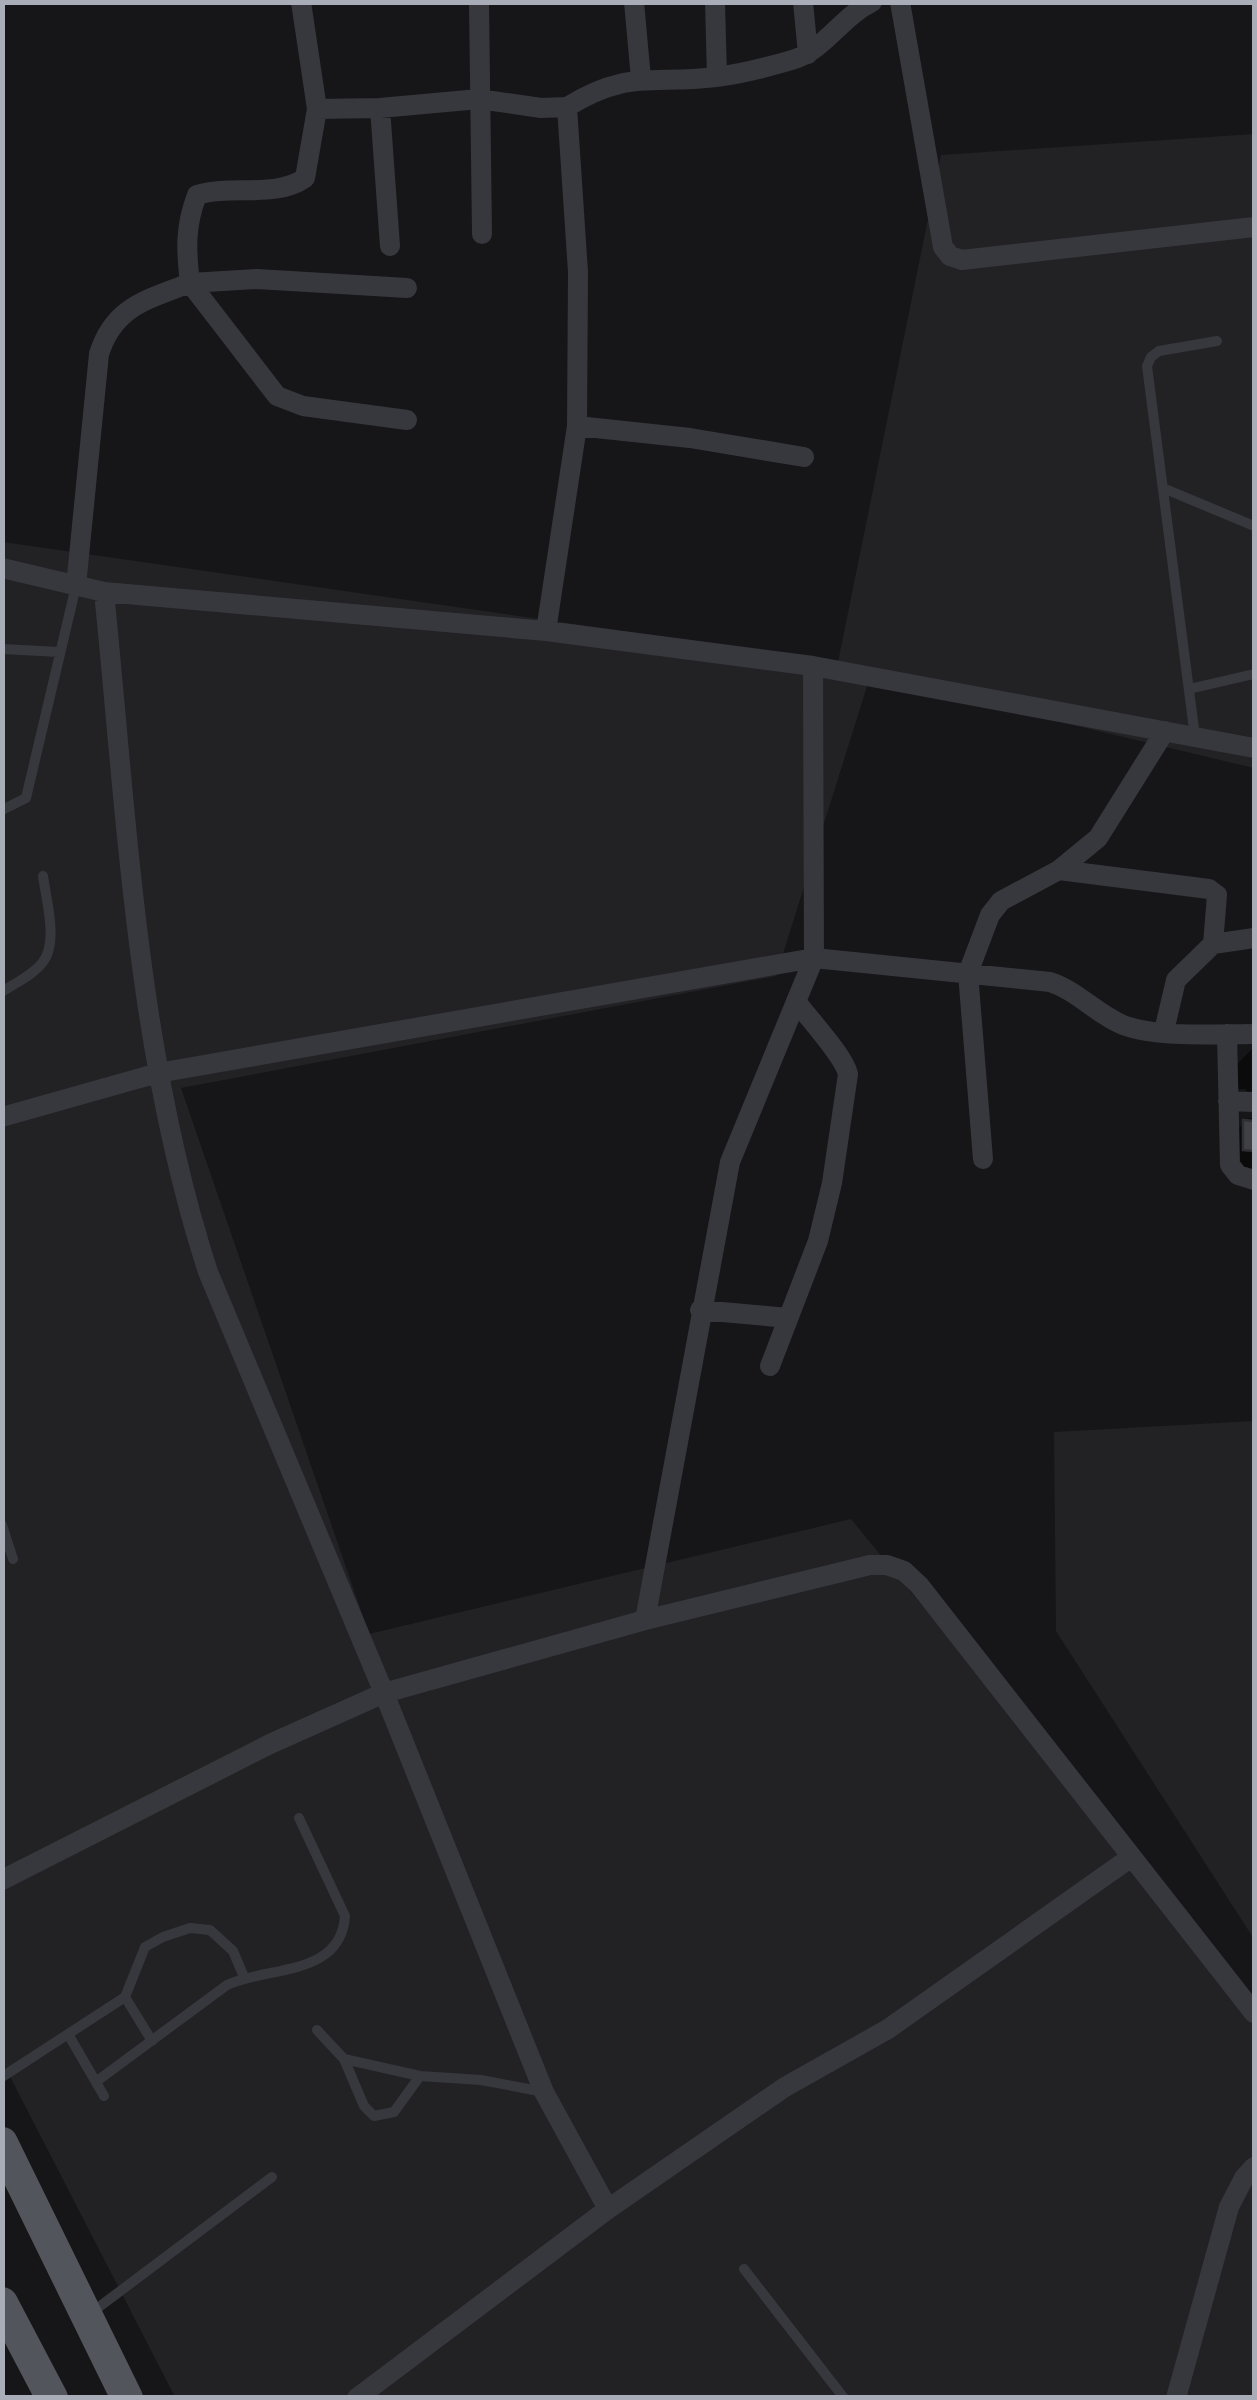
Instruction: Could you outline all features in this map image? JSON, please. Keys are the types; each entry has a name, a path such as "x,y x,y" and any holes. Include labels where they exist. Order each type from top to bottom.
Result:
{"main road":[{"path":"2,2143 127,2398"},
{"path":"2,2303 52,2398"}],"street":[{"path":"302,2 317,109 304,178 292,187 214,189 197,195 185,236 190,283 276,396 303,406 407,420"},
{"path":"478,2 482,234"},
{"path":"634,2 641,78"},
{"path":"715,2 717,77"},
{"path":"802,2 808,54"},
{"path":"317,109 479,99 541,108 567,106 593,91 641,78 717,77 808,54 851,14 872,2"},
{"path":"900,2 943,246 950,256 962,260 1254,228"},
{"path":"546,632 577,426 578,272 567,106"},
{"path":"380,108 390,246"},
{"path":"76,586 99,354 116,319 139,303 190,283 256,279 407,288"},
{"path":"577,426 690,438 804,457"},
{"path":"2,568 104,592 546,632 813,666 1254,748"},
{"path":"104,592 142,968 158,1074 208,1272 384,1692 544,2092 608,2209"},
{"path":"645,1620 730,1162 814,958 813,666"},
{"path":"982,1160 968,974 990,915 1001,900 1059,870 1098,838 1165,731"},
{"path":"1059,870 1209,889 1217,895 1218,904 1213,944"},
{"path":"1164,1031 1176,980 1213,944 1254,938"},
{"path":"2,1117 158,1074 814,958 1050,982 1068,988 1120,1024 1143,1030 1254,1034"},
{"path":"770,1366 818,1240 832,1183 848,1074 846,1062 820,1036 796,1001"},
{"path":"1227,1034 1230,1165 1238,1175 1254,1180"},
{"path":"1228,1101 1254,1102"},
{"path":"700,1310 788,1318"},
{"path":"2,1880 270,1744 384,1692 645,1620 870,1565 887,1565 904,1571 919,1585 1254,2013"},
{"path":"357,2398 608,2209 785,2086 888,2029 1130,1858"},
{"path":"1176,2398 1229,2207 1254,2167"}],"lane":[{"path":"1195,738 1146,366 1150,357 1159,352 1218,341"},
{"path":"1163,488 1254,526"},
{"path":"2,810 26,798 76,586"},
{"path":"2,650 59,652"},
{"path":"1188,689 1254,674"},
{"path":"2,992 42,964 48,952 44,876"},
{"path":"2,1525 13,1559"},
{"path":"97,2080 227,1985 244,1977 298,1968 322,1958 338,1943 345,1916 299,1818"},
{"path":"2,2077 126,1997 145,1947 164,1937 190,1928 210,1930 233,1951 244,1977"},
{"path":"126,1997 152,2041"},
{"path":"316,2030 344,2059 364,2106 374,2116 394,2112 420,2076"},
{"path":"68,2034 104,2096"},
{"path":"344,2059 420,2076 481,2080 544,2092"},
{"path":"86,2317 272,2177"},
{"path":"744,2269 844,2398"}],"shaded area":[{"path":"1254,134 1254,768 870,677 776,976 181,1088 369,1634 851,1519 1254,2009 1254,2397 175,2397 3,2063 3,542 838,662 941,155"},
{"path":"1254,1421 1254,1939 1056,1631 1054,1432"}],"building":[{"path":"1243,1120 1254,1121 1254,1151 1243,1150"}]}
